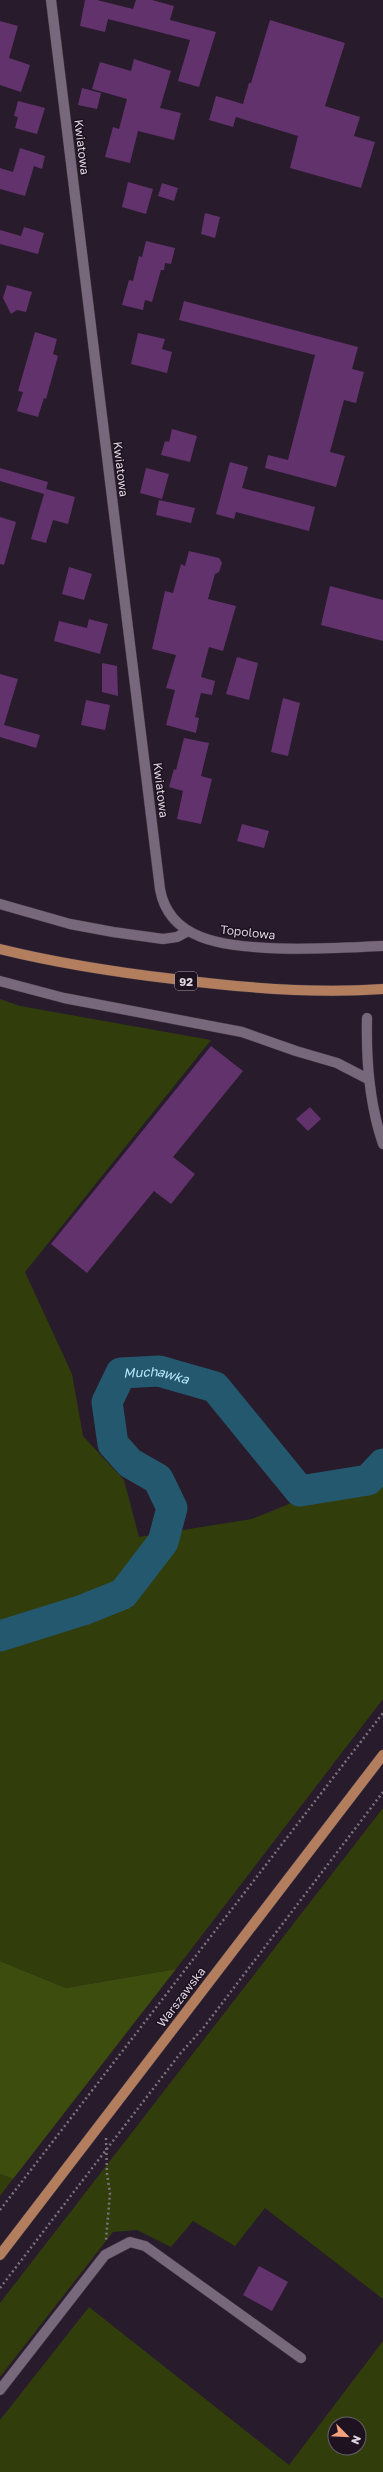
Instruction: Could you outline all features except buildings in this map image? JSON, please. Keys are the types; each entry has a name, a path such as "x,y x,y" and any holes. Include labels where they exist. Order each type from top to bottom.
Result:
{"main road":[{"name":"92","path":"0,949 95,968 201,982 315,990 383,989"},
{"name":"Warszawska","path":"0,2255 383,1755"}],"street":[{"name":"Kwiatowa","path":"50,0 160,889 168,912 188,931"},
{"path":"0,904 70,924 134,935 163,939 177,937 188,931"},
{"name":"Topolowa","path":"188,931 209,941 230,946 298,950 383,946"},
{"path":"0,981 64,998 242,1032 296,1051 337,1063 368,1078"},
{"path":"367,1018 368,1078 376,1124 383,1144"},
{"path":"0,2390 106,2255 130,2242 145,2246 301,2358"}],"path":[{"path":"0,2210 383,1713"},
{"path":"0,2288 383,1792"},
{"path":"103,2121 107,2149 107,2174 110,2193 106,2226 106,2255"}],"green space":[{"path":"0,999 20,1006 211,1040 25,1272 72,1374 83,1436 124,1480 139,1537 252,1519 333,1486 383,1483 383,1699 176,1969 66,1988 0,1961"},
{"path":"383,1808 383,2299 265,2208 235,2246 193,2221 171,2247 137,2230 113,2232 0,2377 0,2303"},
{"path":"0,1961 66,1988 176,1969 13,2179 0,2174"},
{"path":"0,2174 13,2179 0,2196"},
{"path":"89,2307 289,2465 383,2341 383,2472 0,2472 0,2420"}],"waterway":[{"name":"Muchawka","path":"0,1636 83,1610 123,1594 163,1542 172,1508 158,1479 130,1463 113,1444 107,1402 121,1373 159,1371 215,1387 300,1491 368,1480 383,1464"}]}
